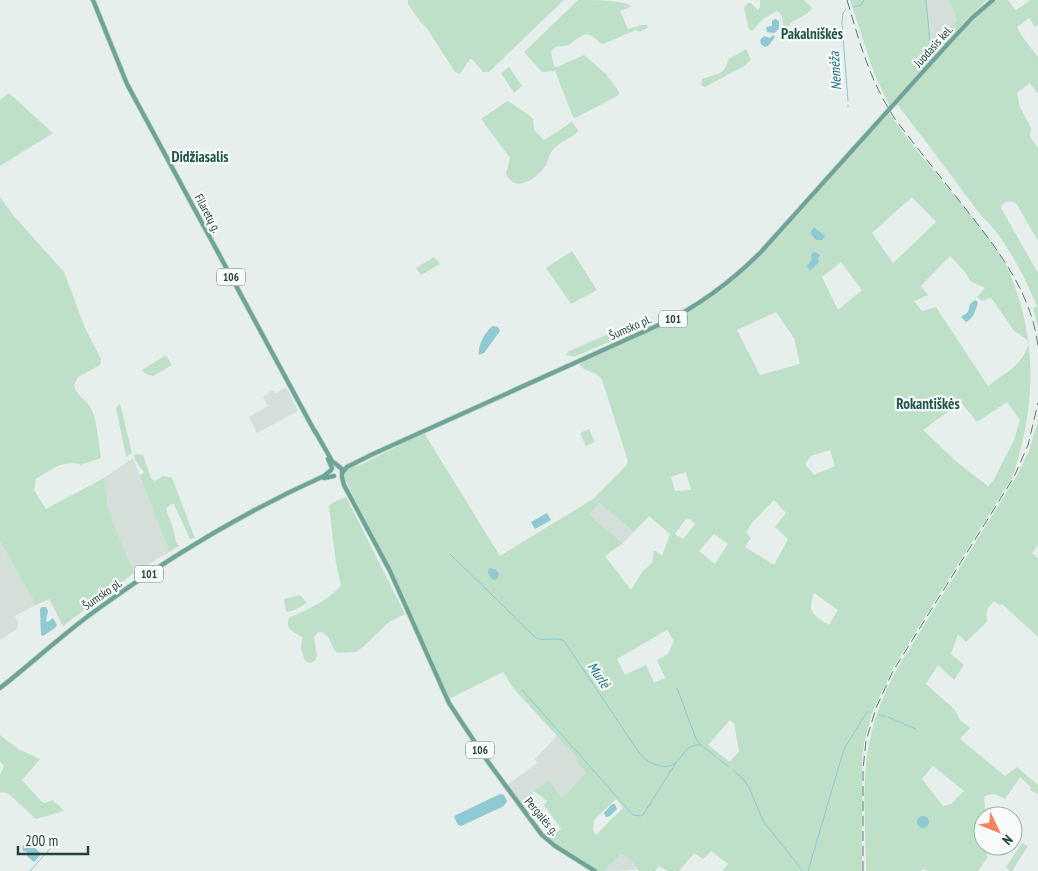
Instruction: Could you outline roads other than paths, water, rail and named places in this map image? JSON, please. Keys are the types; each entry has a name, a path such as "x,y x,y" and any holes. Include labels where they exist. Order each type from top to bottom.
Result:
{"main road":[{"name":"Filaretų g.","path":"93,0 127,84 315,431 332,461 339,466"},
{"name":"Juodasis kel.","path":"890,108 961,30 993,0"},
{"name":"Šumsko pl.","path":"304,486 342,473 348,467 373,454 653,328 700,302 732,279 761,252 890,108"},
{"name":"Filaretų g.","path":"315,431 332,469"},
{"name":"Šumsko pl.","path":"0,688 81,621 155,570 237,520 304,486 332,469 373,454"},
{"name":"106","path":"339,466 344,485"},
{"name":"106","path":"332,469 335,476 344,485"},
{"name":"Pergalės g.","path":"344,485 390,571 446,698 504,784 546,840 595,871"}],"water":[{"path":"775,19 779,21 779,29 774,33 767,32 766,27 772,26 772,21"},
{"path":"773,35 775,37 768,46 765,47 761,44 760,40 764,36 770,38"},
{"path":"814,227 825,236 822,240 816,240 810,233"},
{"path":"815,252 820,255 819,262 810,271 807,266 812,259 811,254"},
{"path":"975,300 978,302 975,311 971,319 966,322 961,317 968,312 970,304"},
{"path":"493,326 498,327 500,331 484,353 479,355 479,348 483,339"},
{"path":"547,513 551,520 535,529 531,522"},
{"path":"489,568 495,569 499,573 498,578 494,580 491,578 488,573"},
{"path":"46,607 48,611 46,621 48,622 53,618 57,625 43,636 41,635 40,609"},
{"path":"500,794 504,795 507,801 504,806 461,826 458,825 454,817 456,815"},
{"path":"612,804 615,804 617,809 610,816 606,817 604,813"},
{"path":"925,816 928,817 928,827 921,828 918,827 917,820 918,817"},
{"path":"31,844 41,854 34,862 27,856 27,852 23,851 22,847 23,845"}],"waterway":[{"name":"Nemėža","path":"854,7 861,5 864,0"},
{"path":"926,0 931,53"},
{"name":"Nemėža","path":"846,9 843,13 842,23 848,101"},
{"name":"Murlė","path":"450,554 535,637 564,641 645,759 661,766 668,766 678,761 689,748 694,745 701,745 729,767"},
{"path":"677,688 696,739 701,745"},
{"path":"522,690 633,815 641,816 644,813 676,763"},
{"path":"808,871 844,749 867,712 869,712"},
{"path":"879,715 885,716"},
{"path":"888,717 916,729"},
{"name":"Murlė","path":"733,770 749,787 763,821 803,871"},
{"path":"30,871 50,849"}],"railway":[{"path":"847,0 866,62 886,105 1010,270 1028,306 1038,346"},
{"path":"863,871 863,769 866,741 876,708 893,671 1014,477 1028,445 1038,403"}],"district":[{"name":"Pakalniškės","path":"812,33"},
{"name":"Didžiasalis","path":"200,156"},
{"name":"Rokantiškės","path":"928,403"}]}
